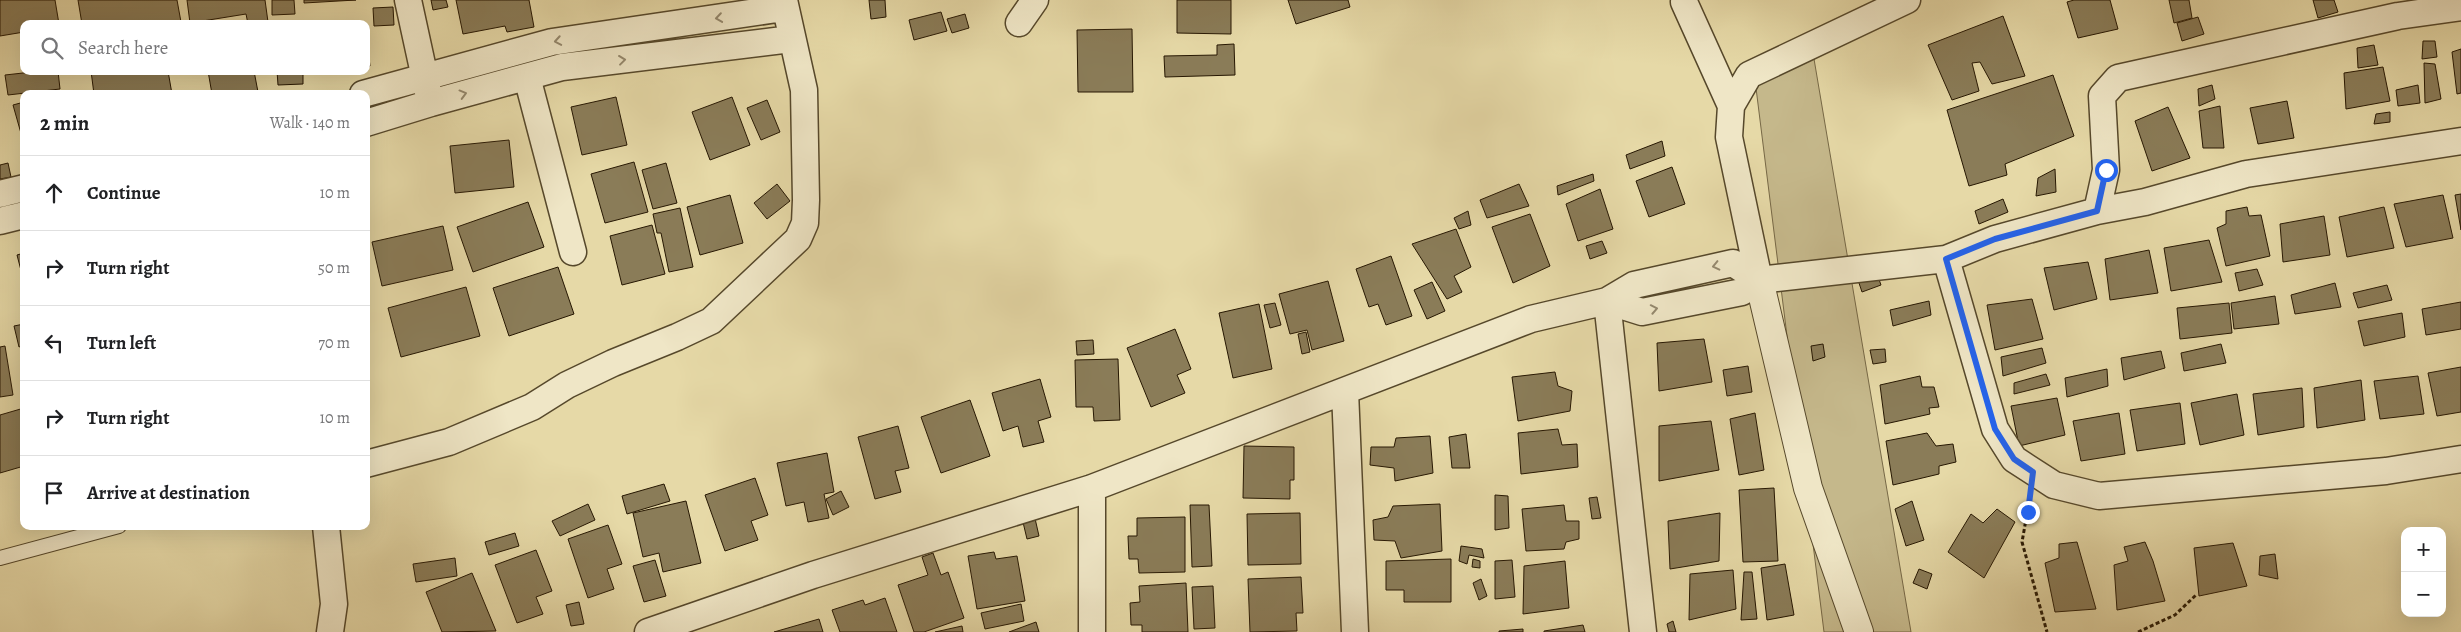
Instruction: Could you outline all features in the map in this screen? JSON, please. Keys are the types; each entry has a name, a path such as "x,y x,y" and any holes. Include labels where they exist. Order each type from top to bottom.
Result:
{"street":[{"path":"408,0 431,103"},
{"path":"1019,23 1035,0"},
{"path":"1731,106 1750,75 1908,0"},
{"path":"1684,2 1731,106 1730,137 1759,280 1808,488 1860,632"},
{"path":"370,92 552,42 784,4 804,90 805,224 798,238 710,321 677,337 613,363 567,386 532,407 449,442 370,463"},
{"path":"2097,211 2106,170 2102,96 2118,78 2398,16 2461,8"},
{"path":"370,122 562,67 791,39"},
{"path":"527,77 573,252"},
{"path":"648,632 813,575 1092,488 1531,319 1607,301 1634,285 1733,263 1759,280 1946,259 1995,239 2097,211 2145,202 2246,174 2461,141"},
{"path":"0,194 20,189"},
{"path":"0,221 20,216"},
{"path":"1946,259 1995,429 2014,459 2054,486 2099,496 2386,471 2461,460"},
{"path":"1607,301 1643,632"},
{"path":"1344,391 1355,632"},
{"path":"1092,488 1092,632"},
{"path":"326,530 334,604 330,632"}],"lane":[{"path":"0,558 103,530"}],"path":[{"path":"2033,472 2022,542 2048,632"},
{"path":"2138,632 2175,615 2196,595"}],"shaded area":[{"path":"1813,53 1911,632 1824,632 1755,80"}],"building":[{"path":"0,0 55,0 58,20 20,20 20,33 0,36"},
{"path":"78,0 177,0 181,20 81,20"},
{"path":"187,0 265,0 268,20 247,20 246,14 209,20 190,20"},
{"path":"272,0 294,0 295,14 272,15"},
{"path":"304,0 356,0 304,3"},
{"path":"431,0 446,0 448,7 433,10"},
{"path":"456,0 529,0 534,27 507,32 505,26 463,34"},
{"path":"869,0 885,0 886,17 871,19"},
{"path":"1177,0 1231,0 1231,34 1177,33"},
{"path":"1288,0 1348,0 1350,7 1296,24"},
{"path":"2074,0 2110,0 2118,29 2078,38 2067,2"},
{"path":"2169,0 2189,0 2192,18 2174,23"},
{"path":"2313,0 2334,0 2338,12 2318,18"},
{"path":"393,7 394,25 374,26 373,8"},
{"path":"941,12 947,31 914,40 909,20"},
{"path":"965,14 969,28 952,33 947,19"},
{"path":"2003,16 2025,76 1992,84 1980,62 1972,63 1979,91 1952,100 1928,45"},
{"path":"2198,17 2204,34 2182,41 2177,23"},
{"path":"1132,29 1133,92 1078,92 1077,30"},
{"path":"2423,41 2435,41 2437,57 2422,59"},
{"path":"1234,44 1235,75 1165,77 1164,56 1217,55 1217,45"},
{"path":"2374,45 2378,65 2358,68 2357,48"},
{"path":"2461,49 2461,93 2457,94 2452,52"},
{"path":"2424,63 2435,64 2441,99 2425,103"},
{"path":"2383,67 2390,101 2346,109 2344,73"},
{"path":"20,73 20,75 58,75 60,89 20,90 20,94 8,95 5,75"},
{"path":"92,75 169,75 171,90 93,90"},
{"path":"209,75 255,75 258,90 211,90"},
{"path":"277,75 303,75 303,84 278,85"},
{"path":"2053,75 2074,136 2005,164 2007,175 1969,186 1947,110"},
{"path":"2212,85 2215,99 2199,106 2198,89"},
{"path":"2418,85 2420,103 2398,106 2396,90"},
{"path":"616,97 627,145 582,155 571,107"},
{"path":"732,97 750,145 710,160 692,112"},
{"path":"767,100 780,132 761,140 747,108"},
{"path":"2287,101 2294,138 2258,144 2250,108"},
{"path":"20,103 20,130 13,105"},
{"path":"2220,106 2224,148 2203,148 2199,111"},
{"path":"2168,107 2190,158 2152,171 2135,121"},
{"path":"2390,112 2390,122 2374,124 2376,114"},
{"path":"509,140 514,187 455,193 450,146"},
{"path":"1662,141 1665,156 1630,169 1626,155"},
{"path":"634,162 648,212 605,223 591,174"},
{"path":"8,163 11,177 0,179 0,165"},
{"path":"666,163 677,203 653,209 642,170"},
{"path":"1672,167 1685,204 1649,217 1636,181"},
{"path":"2055,169 2056,192 2036,196 2038,178"},
{"path":"1593,174 1594,181 1558,195 1557,186"},
{"path":"777,184 790,201 767,219 754,203"},
{"path":"1519,184 1529,206 1487,218 1480,200"},
{"path":"1600,189 1613,229 1578,241 1566,204"},
{"path":"2461,194 2461,230 2455,195"},
{"path":"730,195 743,243 700,255 687,207"},
{"path":"2443,195 2453,238 2406,247 2394,204"},
{"path":"2003,199 2008,212 1979,224 1975,211"},
{"path":"528,202 544,247 473,272 457,227"},
{"path":"2247,207 2249,216 2261,215 2270,256 2226,266 2217,228 2226,224 2226,211"},
{"path":"2384,207 2394,248 2347,257 2339,217"},
{"path":"680,208 693,267 669,272 661,233 657,233 653,214"},
{"path":"1468,211 1471,225 1459,229 1454,218"},
{"path":"1530,214 1550,266 1513,283 1492,227"},
{"path":"2324,216 2330,255 2283,262 2280,224"},
{"path":"652,225 665,274 622,285 610,236"},
{"path":"443,226 453,270 382,286 372,242"},
{"path":"1456,229 1471,267 1454,276 1462,292 1447,299 1412,244"},
{"path":"2209,240 2222,282 2171,291 2164,248"},
{"path":"1602,241 1607,253 1590,259 1586,246"},
{"path":"2149,250 2158,293 2110,300 2105,259"},
{"path":"20,254 20,267 17,255"},
{"path":"1391,256 1412,316 1386,325 1378,304 1369,307 1356,269"},
{"path":"2088,262 2097,299 2054,310 2044,268"},
{"path":"558,267 574,314 509,336 493,288"},
{"path":"2257,269 2263,285 2239,291 2235,273"},
{"path":"1876,271 1881,285 1862,292 1857,277"},
{"path":"1328,281 1344,341 1312,350 1307,330 1290,334 1279,294"},
{"path":"1432,282 1445,311 1427,319 1414,290"},
{"path":"2335,283 2341,307 2295,314 2291,295"},
{"path":"2387,285 2392,300 2358,308 2353,293"},
{"path":"466,287 480,336 401,357 388,308"},
{"path":"2275,296 2279,324 2234,329 2231,303"},
{"path":"2032,299 2043,339 1995,350 1987,305"},
{"path":"1929,301 1931,315 1893,326 1890,310"},
{"path":"2461,302 2461,329 2426,335 2422,309"},
{"path":"1275,303 1281,325 1270,328 1264,305"},
{"path":"2229,303 2232,333 2180,339 2177,308"},
{"path":"1259,304 1272,369 1233,378 1219,313"},
{"path":"2402,313 2405,337 2364,346 2358,321"},
{"path":"20,325 19,347 14,326"},
{"path":"1175,329 1191,369 1177,375 1185,393 1151,407 1127,348"},
{"path":"1306,332 1310,352 1302,354 1298,334"},
{"path":"1704,339 1712,382 1659,391 1657,343"},
{"path":"1093,340 1094,354 1077,355 1076,341"},
{"path":"1823,344 1825,357 1813,361 1811,346"},
{"path":"2221,344 2226,363 2184,371 2181,353"},
{"path":"5,346 13,395 0,397 0,347"},
{"path":"2042,348 2046,363 2003,376 2001,357"},
{"path":"1885,349 1886,362 1873,364 1870,350"},
{"path":"2161,351 2165,368 2124,380 2121,358"},
{"path":"1118,359 1120,420 1094,421 1093,407 1076,407 1075,360"},
{"path":"1748,366 1752,392 1727,396 1723,370"},
{"path":"2461,367 2461,412 2437,416 2428,373"},
{"path":"2107,369 2108,386 2067,397 2065,378"},
{"path":"1555,372 1558,386 1572,391 1570,411 1518,421 1512,377"},
{"path":"2046,374 2050,385 2014,394 2014,383"},
{"path":"1920,376 1922,387 1934,387 1939,407 1929,408 1930,414 1885,424 1880,385"},
{"path":"2418,376 2424,414 2380,419 2374,381"},
{"path":"1040,379 1051,417 1038,421 1044,442 1023,447 1018,426 1003,431 992,393"},
{"path":"2361,380 2365,420 2317,428 2314,388"},
{"path":"2302,388 2304,427 2258,435 2253,394"},
{"path":"2237,394 2244,435 2200,445 2191,403"},
{"path":"2057,398 2065,435 2019,446 2011,406"},
{"path":"970,400 990,456 941,473 921,417"},
{"path":"2180,403 2185,444 2137,451 2130,410"},
{"path":"20,409 20,467 0,473 0,415"},
{"path":"1755,413 1764,470 1739,475 1730,419"},
{"path":"2119,413 2125,454 2081,461 2073,421"},
{"path":"1711,421 1719,470 1659,481 1659,426"},
{"path":"898,426 909,468 895,471 901,492 875,499 858,437"},
{"path":"1558,429 1562,445 1577,444 1578,467 1521,474 1518,433"},
{"path":"1927,433 1936,446 1953,444 1956,462 1939,466 1939,474 1893,485 1886,441"},
{"path":"1466,434 1470,468 1452,468 1449,437"},
{"path":"1430,436 1433,473 1395,481 1394,468 1370,465 1371,447 1394,447 1396,438"},
{"path":"1244,446 1294,447 1294,480 1290,480 1290,499 1243,498"},
{"path":"827,453 834,492 824,494 829,518 808,522 804,502 786,506 777,463"},
{"path":"755,478 768,515 751,521 758,540 725,551 705,495"},
{"path":"664,484 670,501 627,514 622,496"},
{"path":"1774,488 1778,561 1743,562 1739,490"},
{"path":"841,491 849,507 833,515 826,499"},
{"path":"1495,495 1508,496 1509,528 1495,530"},
{"path":"1597,497 1601,518 1592,519 1589,498"},
{"path":"686,501 701,563 663,572 659,553 643,557 633,513"},
{"path":"1912,501 1924,540 1906,546 1895,509"},
{"path":"588,504 595,520 560,536 552,521"},
{"path":"1440,504 1442,551 1401,558 1395,541 1374,540 1373,520 1388,517 1393,506"},
{"path":"1190,505 1209,505 1212,566 1192,567"},
{"path":"1564,505 1566,521 1579,521 1579,539 1566,542 1564,549 1526,551 1522,509"},
{"path":"1997,509 2015,522 1984,578 1948,552 1971,514 1983,523"},
{"path":"1300,513 1301,564 1248,565 1247,514"},
{"path":"1720,513 1719,561 1670,569 1668,521"},
{"path":"1034,514 1039,536 1027,539 1022,518"},
{"path":"1185,517 1185,572 1139,573 1138,559 1129,559 1128,536 1137,536 1137,518"},
{"path":"608,525 622,564 607,569 614,589 588,598 568,539"},
{"path":"515,533 519,546 489,555 485,542"},
{"path":"2077,542 2096,609 2055,612 2045,563 2059,558 2059,544"},
{"path":"2145,542 2165,601 2117,610 2114,565 2128,561 2124,547"},
{"path":"2233,543 2247,586 2199,596 2194,548"},
{"path":"1461,546 1482,549 1484,558 1469,555 1467,564 1459,561"},
{"path":"536,550 552,591 536,597 543,614 517,623 495,565"},
{"path":"994,552 996,559 1017,556 1025,601 977,609 968,556"},
{"path":"933,553 941,575 948,572 964,618 924,632 914,632 898,585 928,575 922,557"},
{"path":"2275,554 2278,579 2259,575 2260,556"},
{"path":"455,558 457,576 416,582 413,564"},
{"path":"1451,559 1451,602 1404,602 1404,590 1386,590 1386,561"},
{"path":"1473,559 1480,561 1480,568 1472,567"},
{"path":"655,560 666,596 644,602 633,566"},
{"path":"1512,560 1515,597 1495,599 1495,561"},
{"path":"1565,561 1569,608 1523,614 1524,566"},
{"path":"1785,564 1794,615 1767,620 1761,568"},
{"path":"1919,569 1932,574 1927,589 1913,583"},
{"path":"1733,570 1736,609 1689,620 1690,574"},
{"path":"1744,572 1752,572 1757,619 1741,620"},
{"path":"472,573 496,631 442,632 426,592"},
{"path":"1301,577 1303,613 1296,613 1297,631 1250,632 1248,579"},
{"path":"1481,579 1487,596 1479,600 1473,583"},
{"path":"1186,583 1188,632 1142,632 1142,625 1131,625 1130,603 1140,602 1139,586"},
{"path":"1213,586 1215,628 1194,629 1192,587"},
{"path":"885,598 897,632 840,632 832,610 863,600 865,605"},
{"path":"579,602 584,624 571,626 566,605"},
{"path":"1021,604 1024,621 985,629 981,613"},
{"path":"819,619 823,632 774,632"},
{"path":"1673,621 1676,632 1669,632 1667,624"},
{"path":"1036,622 1039,632 1009,632"},
{"path":"1583,625 1585,632 1544,632 1544,631"},
{"path":"962,626 963,632 935,632"},
{"path":"1523,629 1523,632 1499,632 1499,631"}],"route":[{"path":"2028,512 2033,472 2014,459 1995,429 1946,259 1995,239 2097,211 2106,170"}]}
